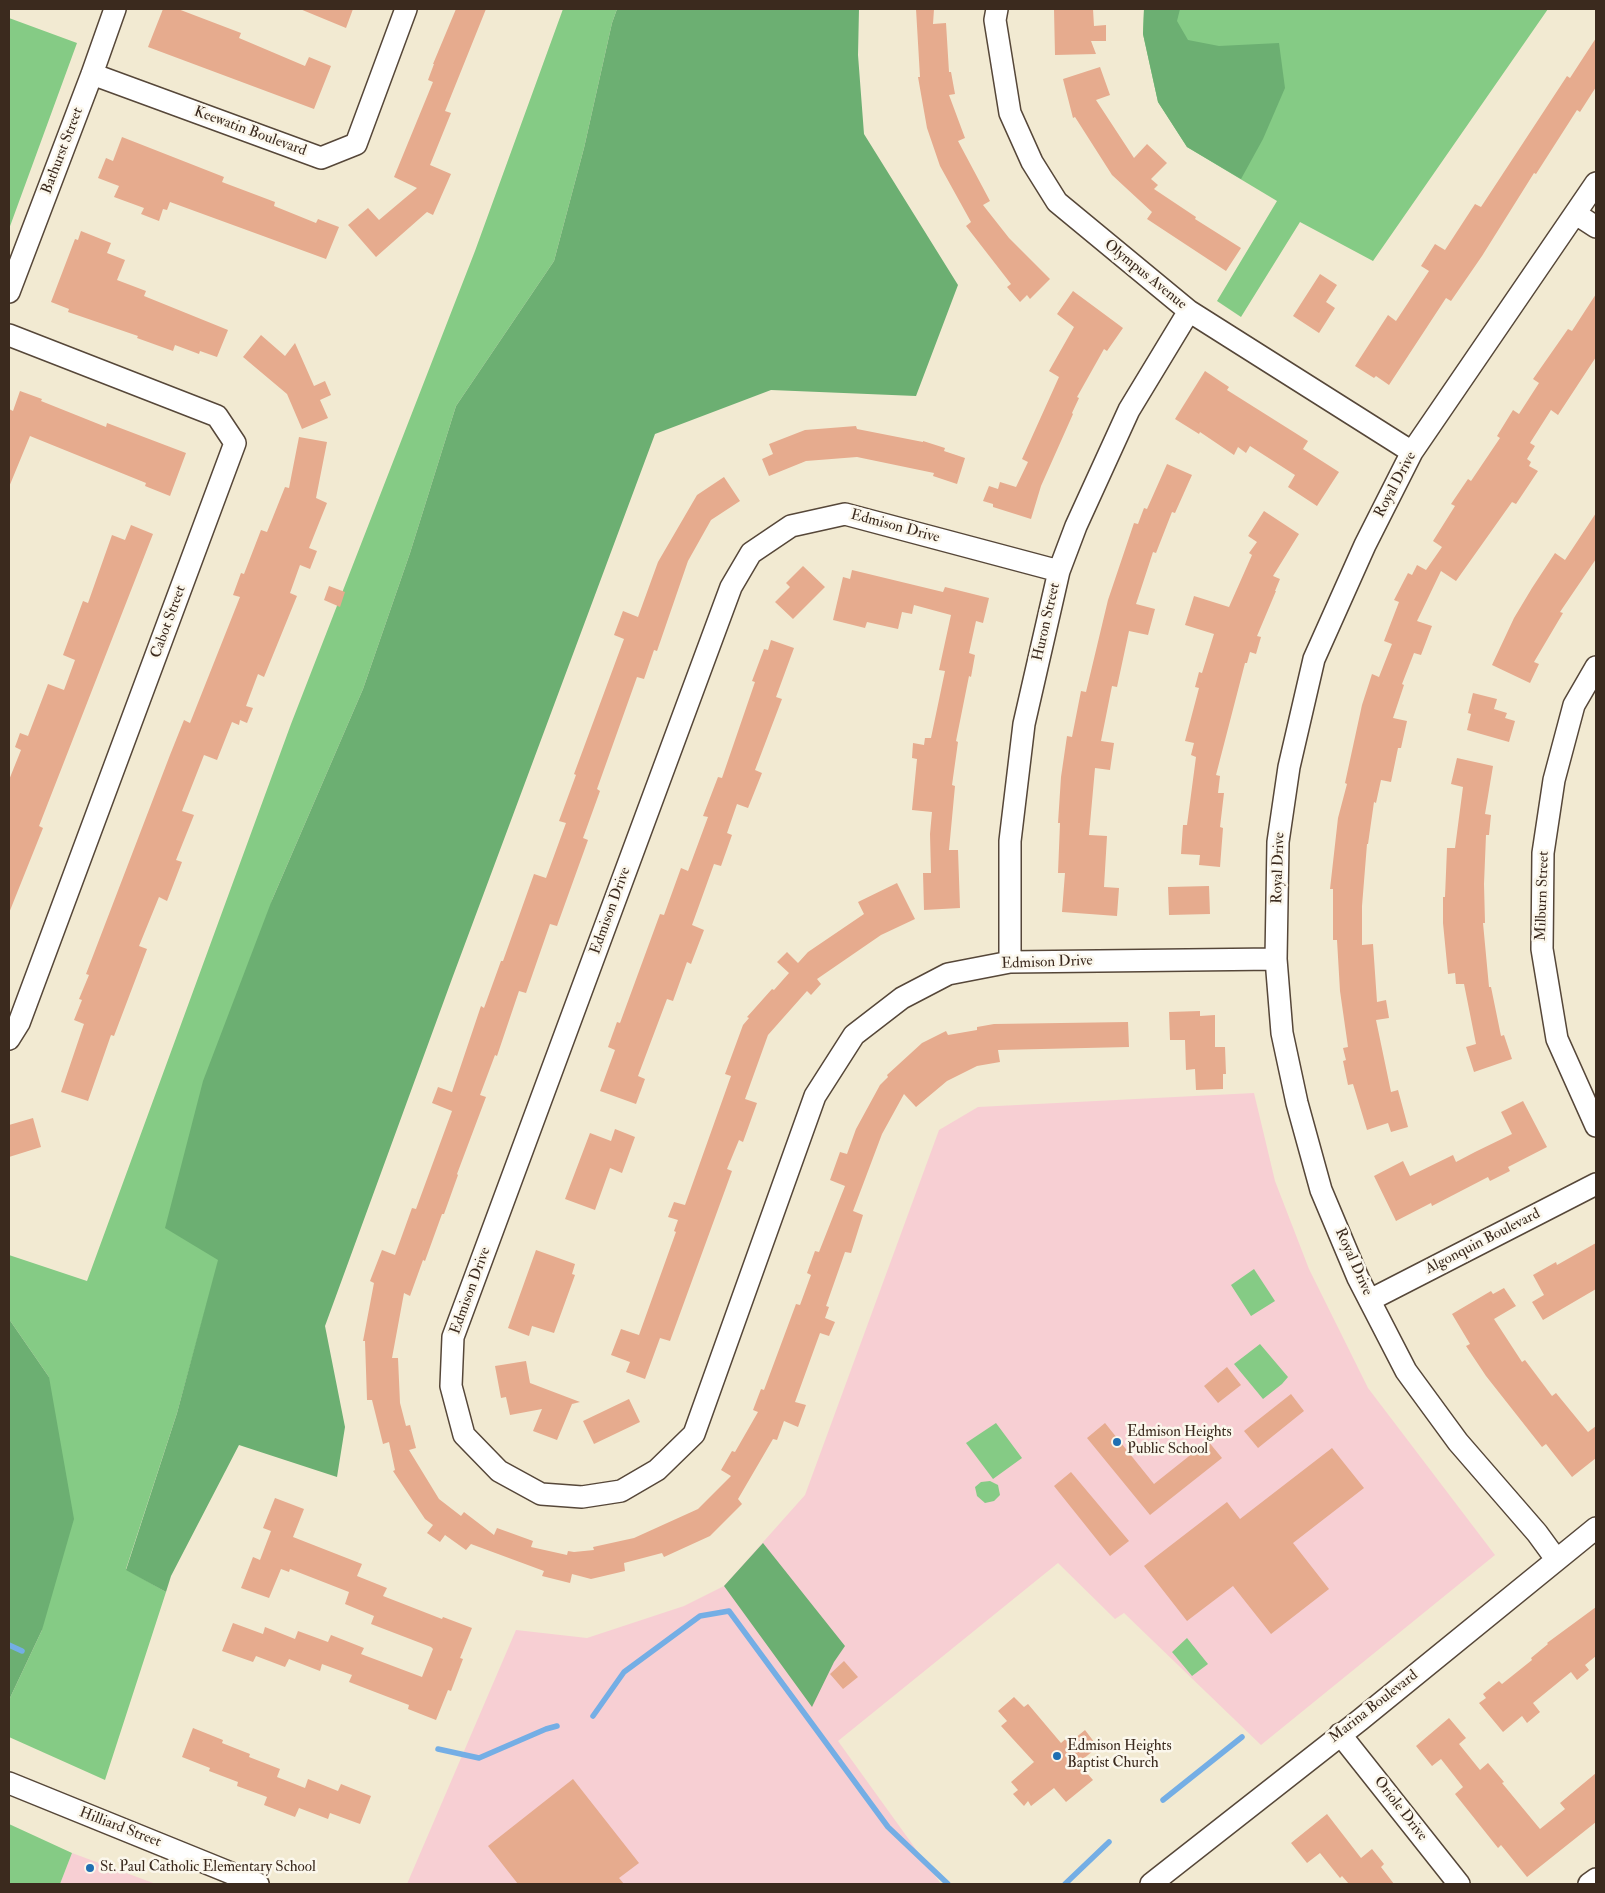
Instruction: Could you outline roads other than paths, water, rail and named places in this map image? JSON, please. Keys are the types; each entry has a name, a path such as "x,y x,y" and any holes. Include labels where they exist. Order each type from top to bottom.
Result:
{"street":[{"name":"Bathurst Street","path":"9,292 115,9"},
{"name":"Keewatin Boulevard","path":"92,74 321,158 356,144 406,9"},
{"name":"Olympus Avenue","path":"996,9 995,20 1010,113 1032,162 1057,202 1189,311 1412,452"},
{"name":"Royal Drive","path":"1556,1559 1458,1442 1406,1371 1358,1278 1321,1190 1297,1103 1282,1033 1276,959 1278,842 1289,767 1314,658 1365,545 1412,452 1596,183"},
{"path":"1576,214 1596,227"},
{"name":"Huron Street","path":"1010,962 1010,841 1024,724 1059,571 1076,526 1129,410 1189,311"},
{"name":"Cabot Street","path":"9,335 217,416 235,443 19,1023 9,1039"},
{"name":"Edmison Drive","path":"1059,571 845,514 791,526 751,553 731,587 453,1337 451,1386 464,1435 500,1472 540,1494 582,1497 620,1491 657,1470 694,1434 815,1096 854,1035 902,998 948,974 1010,962 1276,959"},
{"name":"Milburn Street","path":"1596,666 1574,705 1554,780 1543,853 1542,949 1557,1040 1596,1126"},
{"name":"Algonquin Boulevard","path":"1370,1300 1596,1184"},
{"name":"Marina Boulevard","path":"1151,1884 1596,1528"},
{"name":"Oriole Drive","path":"1340,1734 1459,1884"},
{"name":"Hilliard Street","path":"9,1783 258,1884"},
{"path":"1589,1884 1596,1879"}],"waterway":[{"path":"593,1716 624,1672 700,1616 729,1611 888,1827 948,1884"},
{"path":"9,1645 22,1651"},
{"path":"438,1749 479,1758 557,1726"},
{"path":"1163,1800 1242,1737"},
{"path":"1065,1884 1109,1842"}],"place":[{"name":"Edmison Heights Public School","path":"1117,1442"},
{"name":"Edmison Heights Baptist Church","path":"1057,1756"},
{"name":"St. Paul Catholic Elementary School","path":"90,1868"}]}
